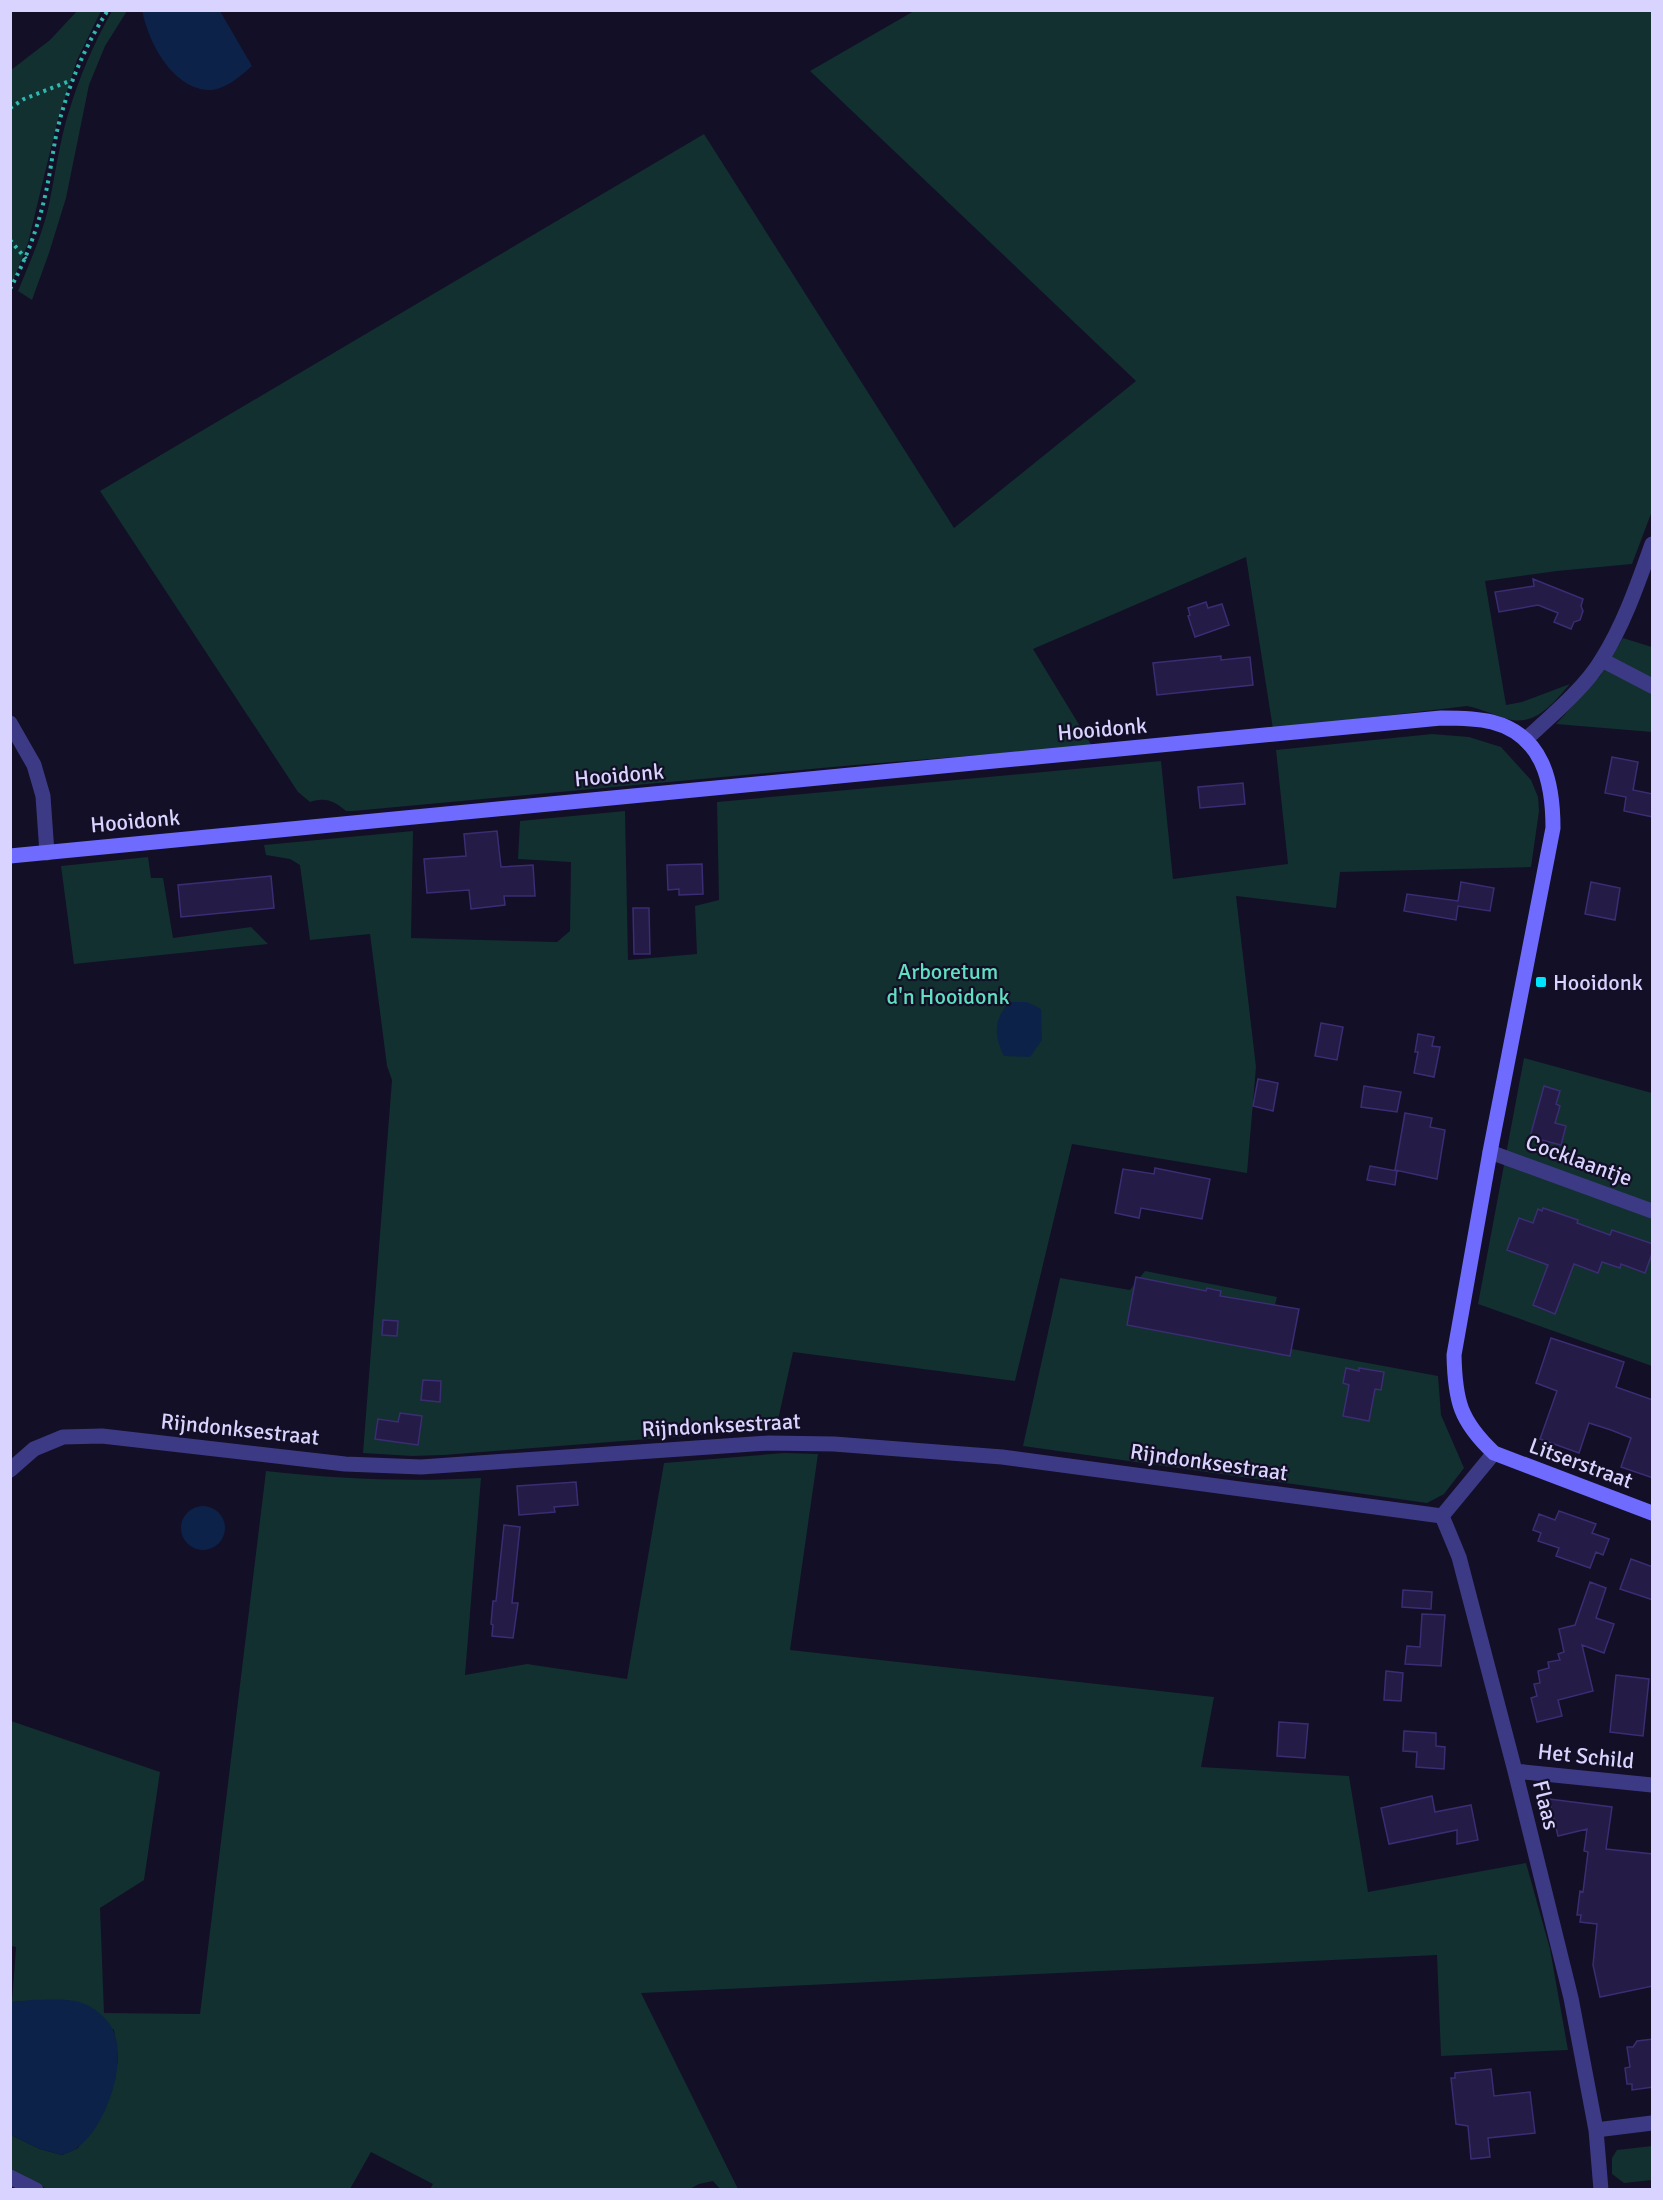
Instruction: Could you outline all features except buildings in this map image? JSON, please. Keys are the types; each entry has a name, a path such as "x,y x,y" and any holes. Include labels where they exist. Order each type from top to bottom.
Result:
{"street":[{"path":"1525,740 1589,677 1602,660 1628,608 1653,544"},
{"path":"1602,660 1653,686"},
{"name":"Hooidonk","path":"10,856 1442,718 1493,722 1516,732 1533,747 1547,772 1553,798 1553,828 1490,1152 1454,1356 1454,1384 1462,1413 1474,1435 1494,1453"},
{"path":"10,723 34,765 43,796 46,853"},
{"name":"Cocklaantje","path":"1490,1152 1653,1211"},
{"name":"Rijndonksestraat","path":"10,1470 34,1449 63,1437 102,1436 345,1464 421,1467 769,1443 811,1443 1002,1457 1442,1516"},
{"path":"1442,1516 1494,1453"},
{"name":"Litserstraat","path":"1494,1453 1653,1513"},
{"name":"Flaas","path":"1442,1516 1459,1557 1571,1998 1596,2130 1601,2190"},
{"name":"Het Schild","path":"1515,1771 1653,1785"},
{"path":"1596,2130 1653,2123"},
{"path":"10,2177 36,2190"}],"path":[{"path":"10,289 26,259 48,184 58,124 73,80 94,31 108,10"},
{"path":"10,108 24,99 73,80"},
{"path":"10,240 26,259"}],"green space":[{"path":"78,10 101,11 77,60 57,123 28,243 11,286 11,70 50,40"},
{"path":"112,11 127,11 105,46 89,85 66,198 32,300 18,291 45,220 62,135 73,98 99,35"},
{"path":"914,11 1652,11 1652,511 1632,564 1485,581 1506,705 1522,702 1570,684 1544,711 1518,721 1467,706 1273,729 1246,557 1033,649 1092,746 855,765 353,811 346,811 330,801 310,802 298,792 100,491 704,134 954,528 1136,381 810,71"},
{"path":"1623,638 1652,647 1652,732 1556,724 1600,676"},
{"name":"Arboretum d'n Hooidonk","path":"1432,734 1469,737 1501,747 1531,780 1538,797 1539,811 1531,867 1340,872 1336,908 1236,896 1256,1067 1247,1173 1072,1144 1015,1381 793,1352 776,1429 444,1455 363,1453 392,1080 387,1066 370,934 310,940 300,865 290,859 266,855 264,845 413,831 411,938 557,942 570,931 571,862 518,859 520,821 625,811 628,960 697,954 695,906 719,900 717,802 1161,761 1173,879 1288,864 1276,750"},
{"path":"148,857 151,878 163,878 173,938 251,927 268,944 74,964 61,866"},
{"path":"1524,1058 1652,1093 1652,1366 1478,1304"},
{"path":"1145,1271 1277,1297 1265,1344 1438,1376 1441,1415 1464,1468 1444,1494 1427,1503 1023,1446 1060,1278 1130,1290"},
{"path":"784,1453 818,1454 790,1650 1214,1697 1201,1767 1349,1776 1368,1892 1526,1863 1550,1949 1568,2050 1441,2056 1437,1955 641,1993 738,2189 720,2189 713,2181 699,2184 688,2190 430,2189 433,2184 371,2152 350,2189 47,2189 11,2170 11,2135 40,2149 62,2155 78,2148 115,2080 118,2058 114,2030 67,2000 12,2002 16,1947 11,1946 11,1721 160,1772 144,1880 100,1908 104,2013 200,2014 266,1471 374,1479 481,1478 465,1675 527,1664 627,1679 664,1463"},
{"path":"1652,2146 1652,2180 1624,2183 1612,2174 1612,2158 1617,2150"}],"water":[{"path":"142,10 220,11 252,66 232,82 213,90 194,87 182,81 172,72 156,48"},
{"path":"1010,1002 1027,1002 1041,1009 1042,1040 1030,1057 1004,1056 998,1042 998,1021 1004,1008"},
{"path":"203,1506 212,1507 219,1512 224,1519 224,1537 219,1544 212,1549 203,1550 194,1549 187,1544 182,1537 181,1528 182,1519 187,1512 194,1507"},
{"path":"70,2000 91,2007 109,2023 117,2043 116,2076 105,2110 88,2138 75,2150 62,2155 40,2149 11,2135 11,2002"}],"place":[{"name":"Hooidonk","path":"1541,982"}]}
